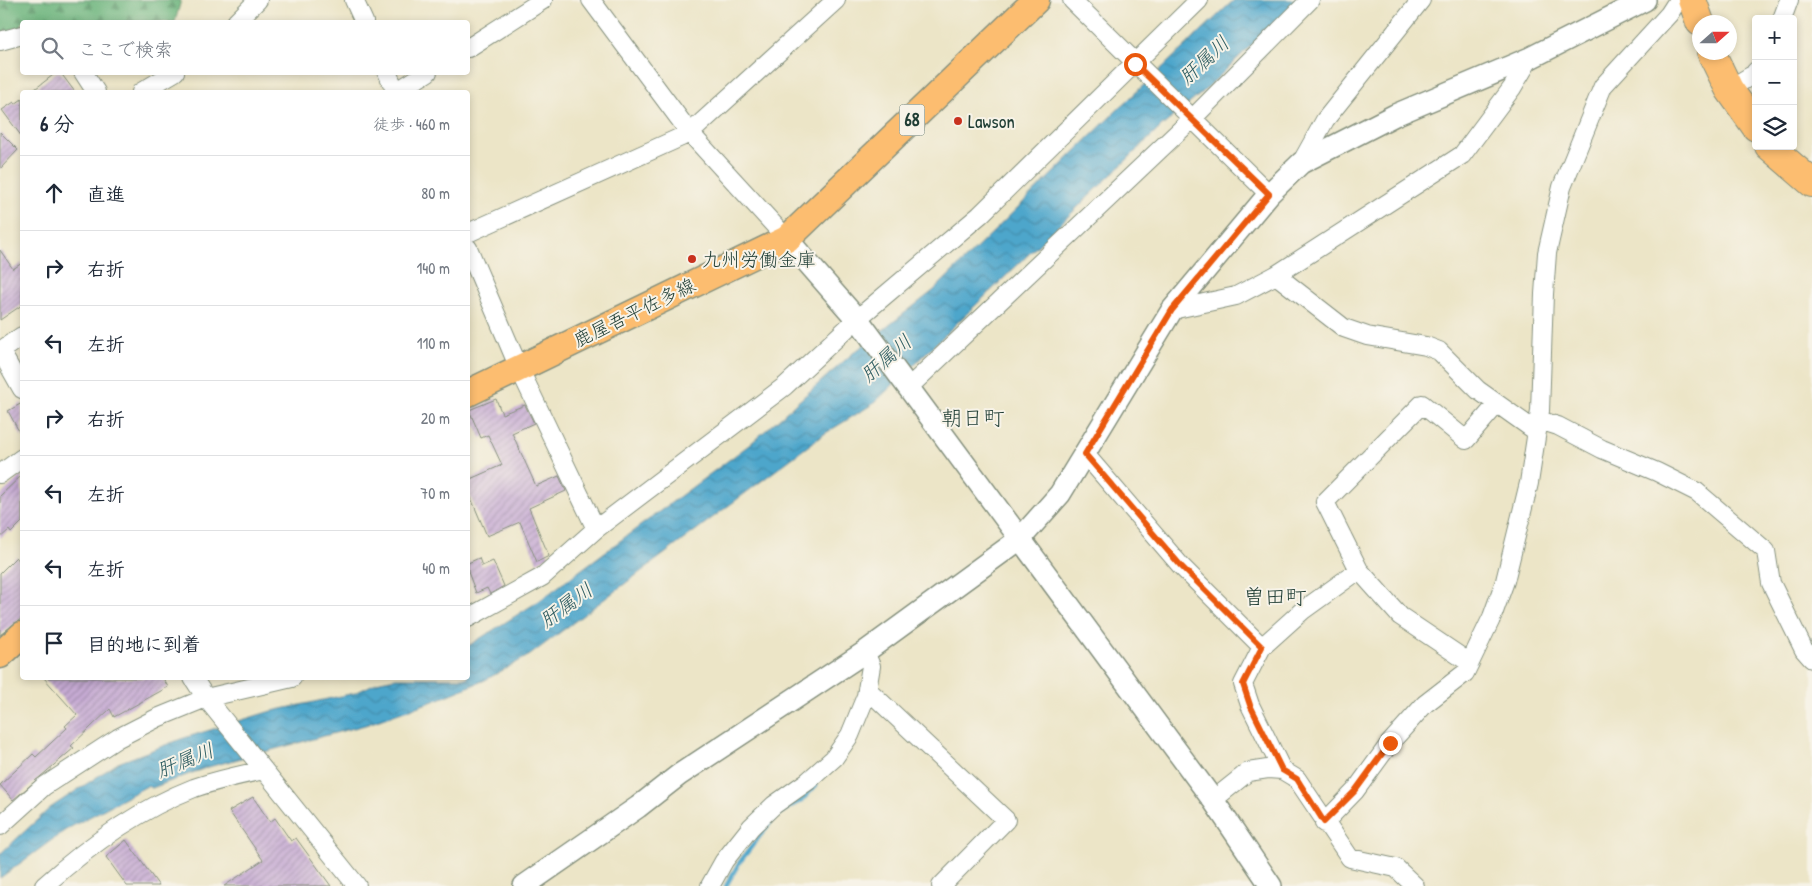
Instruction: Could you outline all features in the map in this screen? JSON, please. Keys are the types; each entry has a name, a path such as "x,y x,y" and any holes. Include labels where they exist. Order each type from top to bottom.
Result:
{"highway":[{"path":"1692,0 1697,15"},
{"path":"1715,60 1730,89 1752,121"},
{"path":"1774,150 1812,183"}],"main road":[{"name":"鹿屋吾平佐多線","path":"470,392 787,239 1036,0"},
{"path":"0,655 20,637"}],"street":[{"path":"238,20 258,0"},
{"path":"354,0 363,20"},
{"path":"470,47 543,0"},
{"path":"591,0 690,133 787,239 859,322 1213,800 1271,886"},
{"path":"470,232 690,133 836,0"},
{"path":"1072,0 1269,194"},
{"path":"470,617 542,577 596,529 785,386 980,215 1138,67 1199,0"},
{"path":"905,383 1189,117 1310,0"},
{"path":"524,886 638,807 679,775 865,652 1020,539 1060,494 1172,310 1269,194 1301,163 1325,120 1421,0"},
{"path":"1301,163 1395,115 1530,58 1645,0"},
{"path":"1324,822 1355,791 1390,743 1425,704 1465,673 1492,617 1506,581 1529,483 1538,426 1547,253 1562,187 1603,86 1669,14 1678,0"},
{"path":"1783,15 1789,0"},
{"path":"0,41 20,36"},
{"path":"1172,310 1236,296 1276,275 1462,155 1512,88 1530,58"},
{"path":"85,75 95,90"},
{"path":"144,90 170,75"},
{"path":"388,75 395,90"},
{"path":"399,90 423,75"},
{"path":"1730,89 1752,75"},
{"path":"470,253 519,368 596,529"},
{"path":"1276,275 1344,328 1367,336 1426,346 1439,352 1478,390 1497,404 1538,426 1558,426 1602,449 1657,472 1696,492 1766,550 1771,583 1804,650 1812,659"},
{"path":"20,337 0,351 20,386"},
{"path":"1470,664 1400,616 1360,570 1324,502 1422,404 1466,440 1497,404"},
{"path":"1085,454 1181,566 1262,647"},
{"path":"0,474 20,459"},
{"path":"1282,770 1250,705 1243,684 1262,647 1302,611 1360,570"},
{"path":"710,886 724,861 751,827 774,805 808,781 834,758 850,735 867,689 871,666 865,652"},
{"path":"195,680 209,701 357,886"},
{"path":"3,818 43,787 118,738 157,718 285,680"},
{"path":"867,689 1006,820 941,886"},
{"path":"44,886 106,838 166,801 194,788 260,765"},
{"path":"1213,800 1248,772 1268,768 1282,770 1297,779 1324,822 1350,858 1396,868 1415,886"}],"green space":[{"path":"0,0 181,0 176,20 20,20 20,29 0,37"}],"water":[{"name":"肝属川","path":"1234,0 1298,0 1203,92 1162,126 873,404 824,434 530,655 485,680 439,699 365,725 208,767 152,788 147,786 67,829 0,878 0,854 50,808 118,763 181,739 268,712 355,693 380,681 470,680 470,645 539,601 749,445 852,354 933,291 1111,116"}],"building":[{"path":"53,75 62,75 74,90 34,90"},
{"path":"20,100 20,134 2,110 14,102 15,104"},
{"path":"0,132 18,150 0,169"},
{"path":"0,250 13,269 20,264 20,306 0,320"},
{"path":"496,399 502,414 525,405 534,423 512,433 536,486 559,476 566,491 529,508 549,556 537,562 520,522 487,536 470,496 470,479 502,465 488,435 481,438 470,410"},
{"path":"20,404 20,433 8,411"},
{"path":"20,477 20,524 11,533 9,530 0,538 0,496"},
{"path":"16,557 20,562 20,620 0,635 0,573"},
{"path":"479,558 482,566 493,561 504,586 490,594 487,588 476,593 470,577 470,562"},
{"path":"46,680 164,680 168,687 114,717 110,709 71,746 74,748 13,800 0,785 33,754 36,757 67,728 65,726 77,715"},
{"path":"253,797 270,822 275,818 291,841 296,838 331,886 224,886 263,860 229,811"},
{"path":"126,840 159,886 127,886 106,857"}],"waterway":[{"path":"726,886 739,863 776,815 803,799 815,786"}],"place":[{"name":"Lawson","path":"958,121"},
{"name":"九州労働金庫","path":"692,259"}],"district":[{"name":"朝日町","path":"973,418"},
{"name":"曽田町","path":"1275,597"}],"route":[{"path":"1135,64 1269,194 1172,310 1085,454 1130,510 1181,566 1262,647 1243,684 1250,705 1282,770 1297,779 1324,822 1355,791 1390,743"}]}
